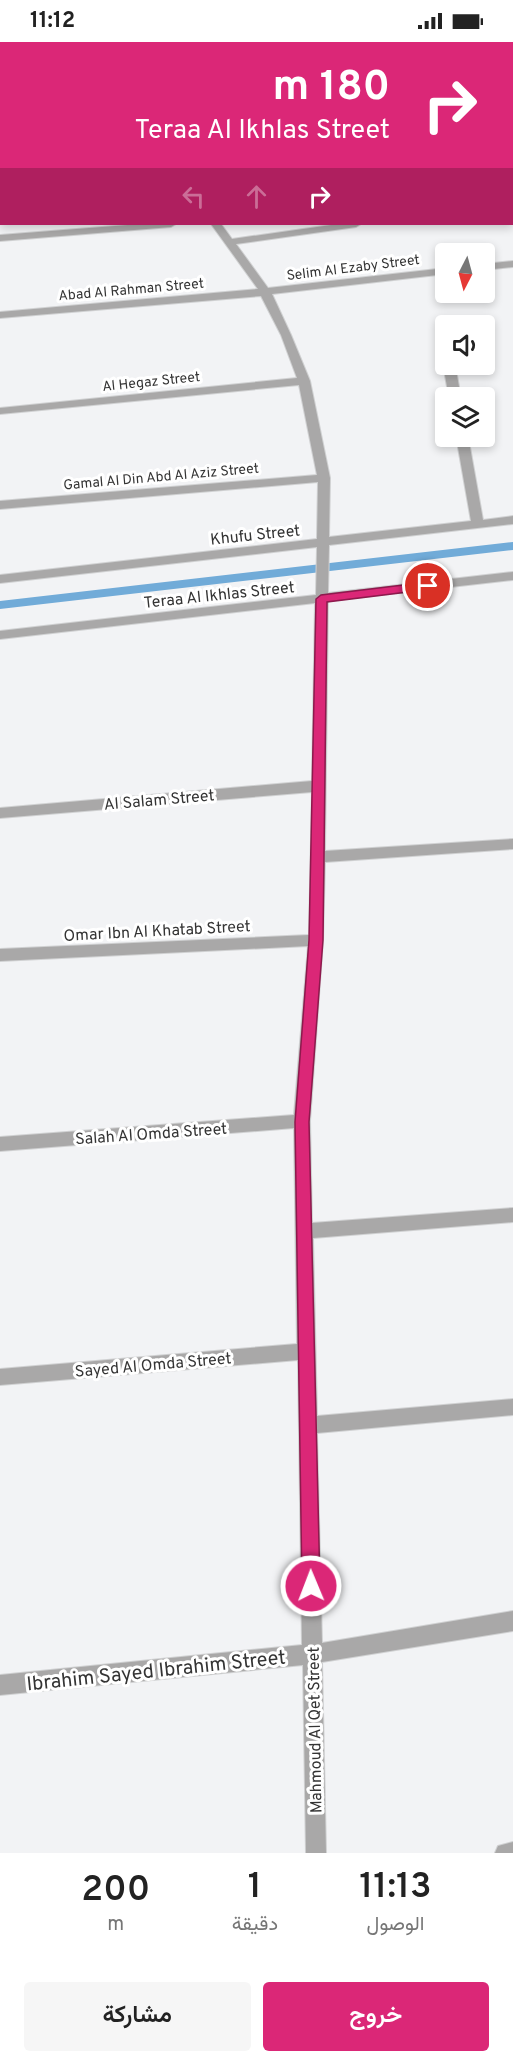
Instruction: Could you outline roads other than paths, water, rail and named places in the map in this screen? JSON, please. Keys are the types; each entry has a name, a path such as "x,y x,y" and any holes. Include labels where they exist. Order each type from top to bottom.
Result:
{"street":[{"path":"0,237 158,225"},
{"name":"Mahmoud Al Qet Street","path":"217,225 265,292 286,335 304,381 324,478 316,940 302,1122 316,1853"},
{"path":"231,242 349,225"},
{"path":"495,266 513,264"},
{"name":"Selim Al Ezaby Street","path":"265,292 435,272"},
{"name":"Abad Al Rahman Street","path":"0,315 265,292"},
{"name":"Al Hegaz Street","path":"0,411 304,381"},
{"path":"464,447 478,525"},
{"name":"Gamal Al Din Abd Al Aziz Street","path":"0,505 324,478"},
{"name":"Khufu Street","path":"0,579 513,520"},
{"name":"Teraa Al Ikhlas Street","path":"0,635 513,576"},
{"name":"Al Salam Street","path":"0,813 318,786"},
{"path":"317,857 513,844"},
{"name":"Omar Ibn Al Khatab Street","path":"0,955 316,940"},
{"name":"Salah Al Omda Street","path":"0,1144 302,1122"},
{"path":"304,1232 513,1215"},
{"name":"Sayed Al Omda Street","path":"0,1377 306,1351"},
{"path":"308,1425 513,1407"},
{"name":"Ibrahim Sayed Ibrahim Street","path":"0,1685 313,1654 513,1621"},
{"path":"505,1853 513,1852"}],"waterway":[{"path":"0,605 513,546"}]}
